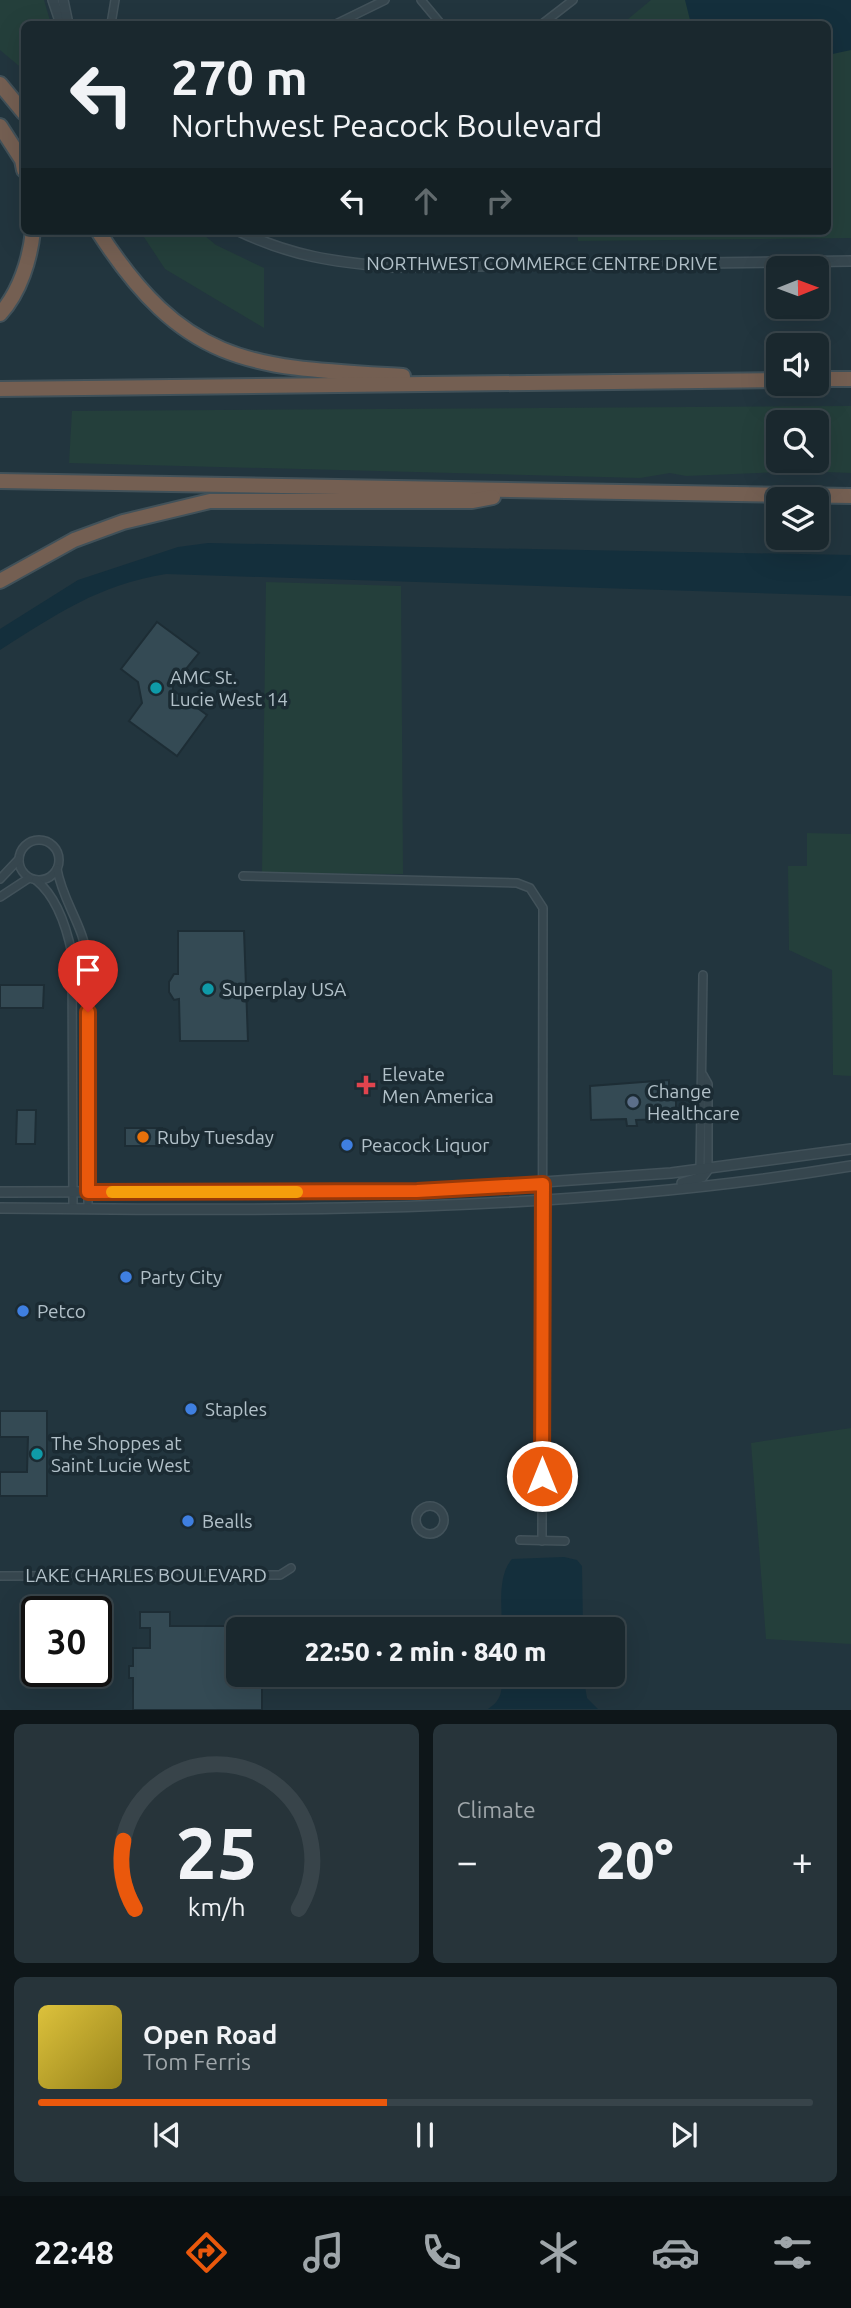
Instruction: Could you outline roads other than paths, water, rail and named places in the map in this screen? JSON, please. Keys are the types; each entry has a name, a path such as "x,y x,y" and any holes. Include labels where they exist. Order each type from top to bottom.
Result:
{"highway":[{"path":"0,84 21,109"},
{"path":"0,126 21,158"},
{"path":"0,314 19,283 30,252 32,235"},
{"path":"102,235 123,268 156,307 202,341 238,357 296,370 408,376 463,384"},
{"path":"829,379 851,379"},
{"path":"0,389 766,380"},
{"path":"0,481 851,496"},
{"path":"0,581 75,540 123,522 210,501 472,500 528,491"}],"street":[{"path":"53,0 60,21"},
{"path":"63,0 67,21"},
{"path":"112,21 115,0"},
{"path":"342,21 385,0"},
{"path":"421,0 438,21"},
{"path":"546,21 573,0"},
{"name":"NORTHWEST COMMERCE CENTRE DRIVE","path":"247,235 268,245 330,262 391,267 851,261"},
{"path":"0,879 9,873 29,843 41,840 51,844 57,851 60,884 86,944 88,1209"},
{"path":"19,859 23,872 44,887 62,919 72,954 73,1209"},
{"path":"0,897 33,879 50,877 57,869"},
{"path":"243,876 517,883 530,888 544,908 542,1541"},
{"path":"626,1194 640,1187 695,1181 702,1177 708,1084 703,1075 703,975"},
{"path":"74,1090 89,1091"},
{"path":"0,1192 417,1191 543,1184 704,1169 851,1149"},
{"path":"0,1208 376,1208 543,1202 703,1187 851,1166"},
{"path":"428,1506 439,1509 444,1520 440,1529 430,1534 419,1529 415,1521 418,1511 428,1506"},
{"path":"520,1540 565,1541"},
{"name":"LAKE CHARLES BOULEVARD","path":"0,1576 279,1575 291,1568"}],"water":[{"path":"685,0 851,0 851,50 831,54 831,21 690,21"},
{"path":"208,543 851,555 851,596 166,574 119,585 99,593 60,613 0,650 0,629 78,580 178,547"},
{"path":"564,1557 577,1560 582,1566 583,1617 502,1617 502,1583 512,1559"},
{"path":"502,1687 585,1687 587,1698 598,1709 488,1709 500,1695"}],"place":[{"name":"AMC St. Lucie West 14","path":"156,688"},
{"name":"Superplay USA","path":"208,989"},
{"name":"Elevate Men America","path":"366,1085"},
{"name":"Change Healthcare","path":"633,1102"},
{"name":"Ruby Tuesday","path":"143,1137"},
{"name":"Peacock Liquor","path":"347,1145"},
{"name":"Party City","path":"126,1277"},
{"name":"Petco","path":"23,1311"},
{"name":"Staples","path":"191,1409"},
{"name":"The Shoppes at Saint Lucie West","path":"37,1454"},
{"name":"Bealls","path":"188,1521"}]}
